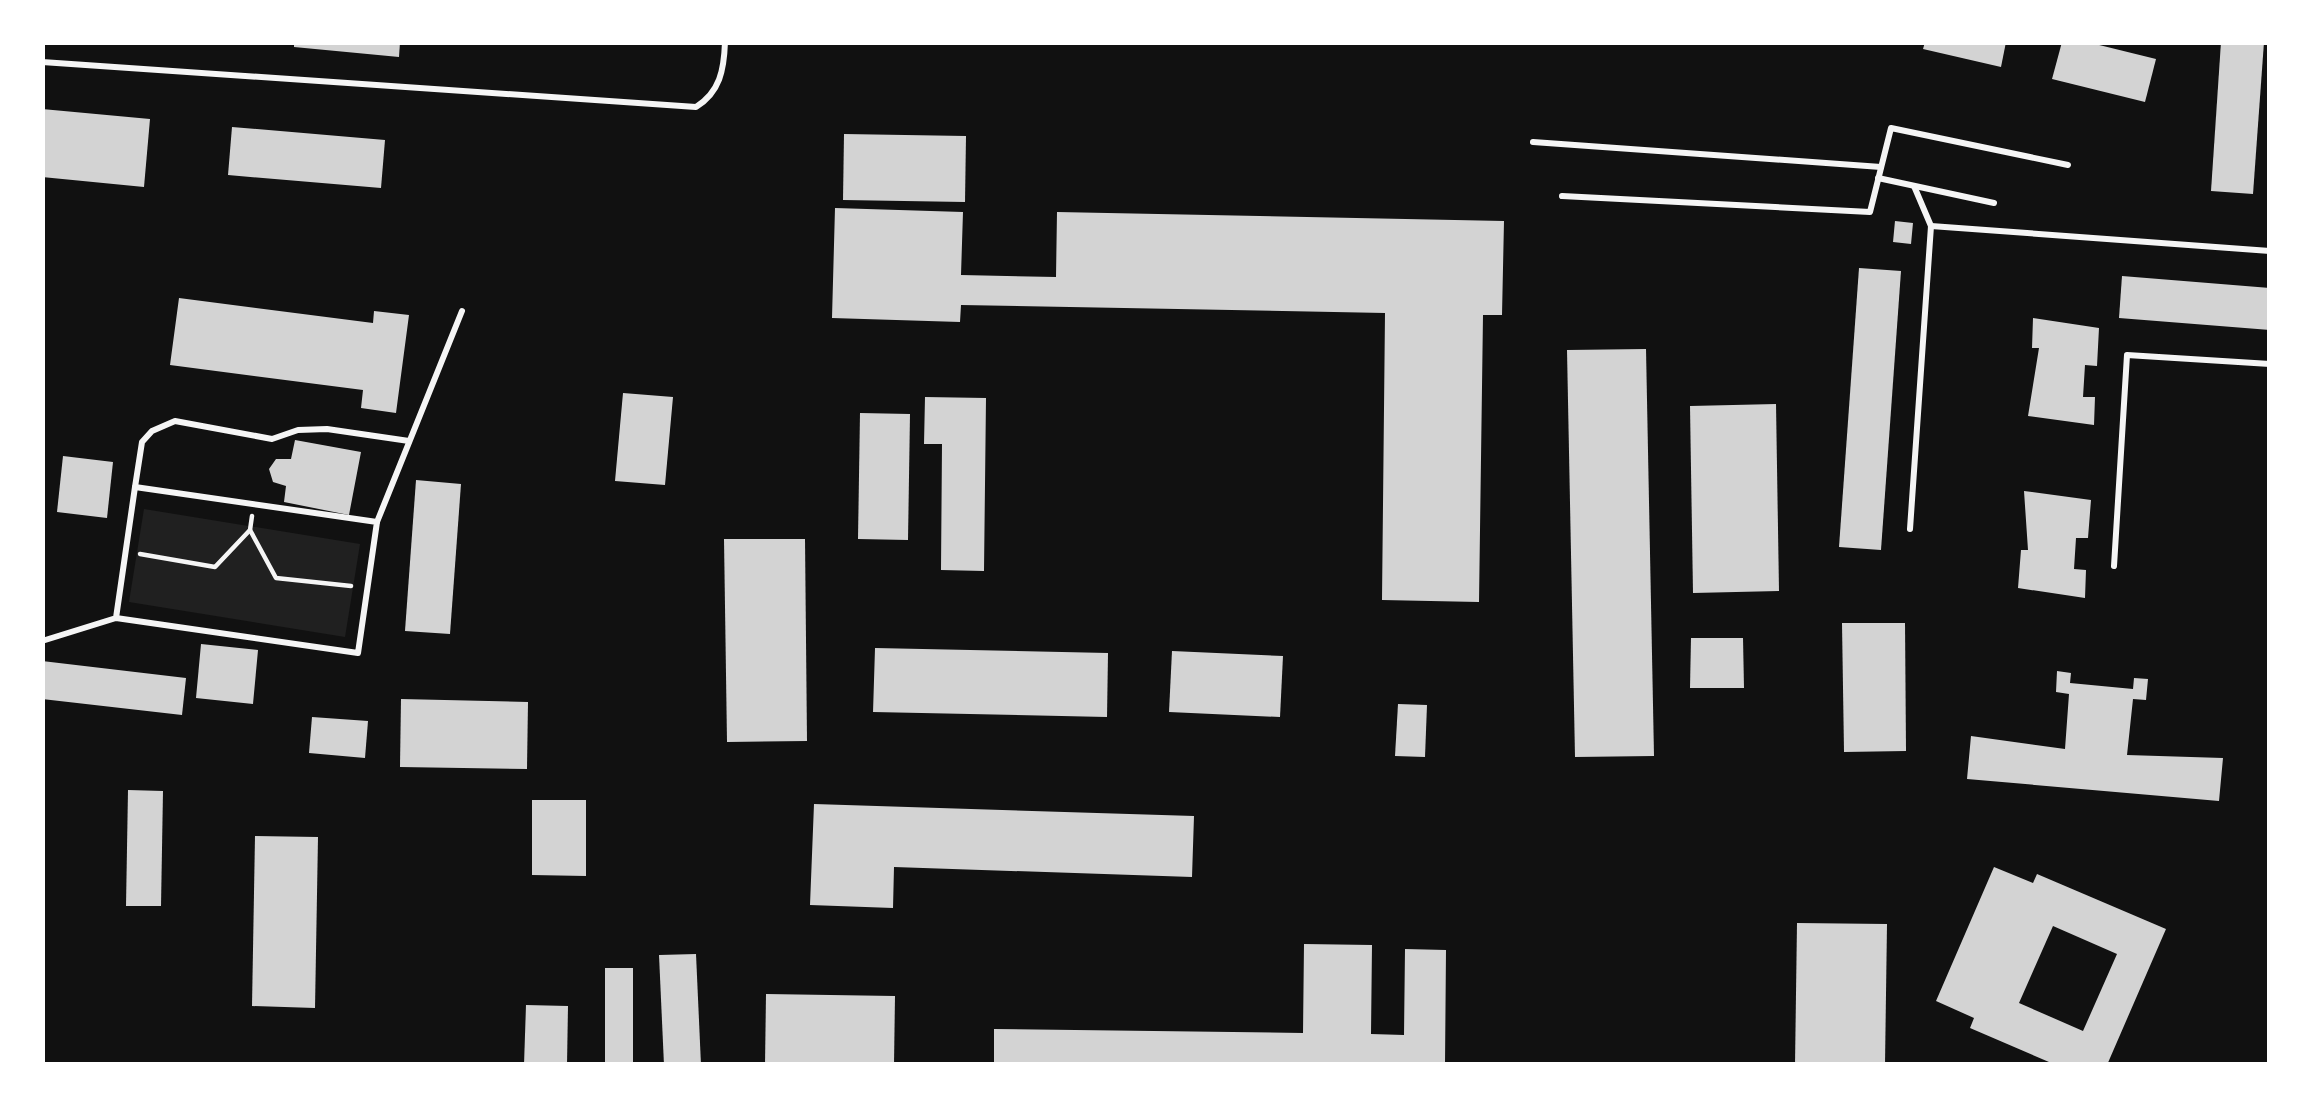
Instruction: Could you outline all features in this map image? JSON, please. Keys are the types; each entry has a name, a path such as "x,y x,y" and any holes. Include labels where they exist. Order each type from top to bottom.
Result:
{"lane":[{"path":"42,62 696,107 711,98 721,78 725,42"},
{"path":"1562,196 1870,212 1891,128 2068,165"},
{"path":"1533,142 1881,166"},
{"path":"1878,178 1994,202"},
{"path":"1910,529 1931,226 1914,185"},
{"path":"1931,226 2270,251"},
{"path":"42,641 116,618 358,653 377,522 462,310"},
{"path":"2114,566 2127,355 2270,364"},
{"path":"116,618 142,442 176,421 272,439 298,430 327,429 410,441"},
{"path":"135,487 377,522"}],"path":[{"path":"253,504 250,530 276,578 368,588"},
{"path":"125,552 215,567 250,530"}],"shaded area":[{"path":"144,509 360,544 345,637 129,602"}],"building":[{"path":"294,42 400,42 399,57 294,47"},
{"path":"1925,42 2006,42 2001,67 1923,49"},
{"path":"2062,42 2087,42 2156,59 2145,102 2052,79"},
{"path":"2221,42 2264,42 2253,194 2211,191"},
{"path":"42,109 150,119 144,187 42,177"},
{"path":"232,127 385,140 381,188 228,175"},
{"path":"844,134 966,136 965,202 843,200"},
{"path":"835,208 963,212 961,275 1056,277 1057,212 1504,221 1502,315 1483,315 1479,602 1382,600 1385,313 961,305 960,322 832,318"},
{"path":"1895,221 1913,223 1911,244 1893,242"},
{"path":"1859,268 1901,271 1881,550 1839,547"},
{"path":"2122,276 2270,288 2270,330 2119,318"},
{"path":"179,298 373,323 374,311 409,315 396,413 361,408 363,390 170,365"},
{"path":"2033,318 2099,328 2097,366 2085,365 2083,397 2095,397 2094,425 2028,416 2039,348 2032,348"},
{"path":"1646,349 1654,756 1575,757 1567,350"},
{"path":"623,393 673,397 665,485 615,481"},
{"path":"925,397 986,398 984,571 941,570 942,444 924,444"},
{"path":"1776,404 1779,591 1693,593 1690,406"},
{"path":"860,413 910,414 908,540 858,539"},
{"path":"295,440 361,452 349,515 284,502 286,486 273,482 269,469 276,459 291,459"},
{"path":"63,456 113,462 107,518 57,512"},
{"path":"416,480 461,484 450,634 405,631"},
{"path":"2024,491 2091,500 2088,538 2076,538 2074,569 2086,570 2085,598 2018,588 2021,550 2028,550"},
{"path":"724,539 805,539 807,741 727,742"},
{"path":"1842,623 1905,623 1906,751 1844,752"},
{"path":"1691,638 1743,638 1744,688 1690,688"},
{"path":"201,644 258,650 253,704 196,698"},
{"path":"875,648 1108,653 1107,717 873,712"},
{"path":"1172,651 1283,656 1280,717 1169,712"},
{"path":"42,661 186,678 182,715 42,699"},
{"path":"2057,671 2071,673 2070,683 2133,689 2134,678 2148,679 2146,700 2133,699 2127,755 2223,758 2219,801 1967,779 1971,736 2065,749 2069,694 2056,692"},
{"path":"401,699 528,702 527,769 400,767"},
{"path":"1398,704 1427,705 1425,757 1395,756"},
{"path":"312,717 368,721 365,758 309,753"},
{"path":"128,790 163,791 161,906 126,906"},
{"path":"532,800 586,800 586,876 532,875"},
{"path":"814,804 1194,816 1192,877 894,867 893,908 810,905"},
{"path":"255,836 318,837 315,1008 252,1006"},
{"path":"1994,867 2033,883 2037,874 2166,929 2107,1065 2056,1065 1970,1028 1974,1018 1936,1001","holes":["2053,926 2117,954 2083,1031 2019,1003"]},
{"path":"1797,923 1887,924 1885,1065 1795,1065"},
{"path":"1304,944 1372,945 1371,1034 1404,1035 1405,949 1446,950 1445,1065 994,1065 994,1029 1303,1033"},
{"path":"696,954 701,1065 664,1065 659,955"},
{"path":"605,968 633,968 633,1065 605,1065"},
{"path":"766,994 895,996 894,1065 765,1065"},
{"path":"526,1005 568,1006 567,1065 524,1065"}]}
